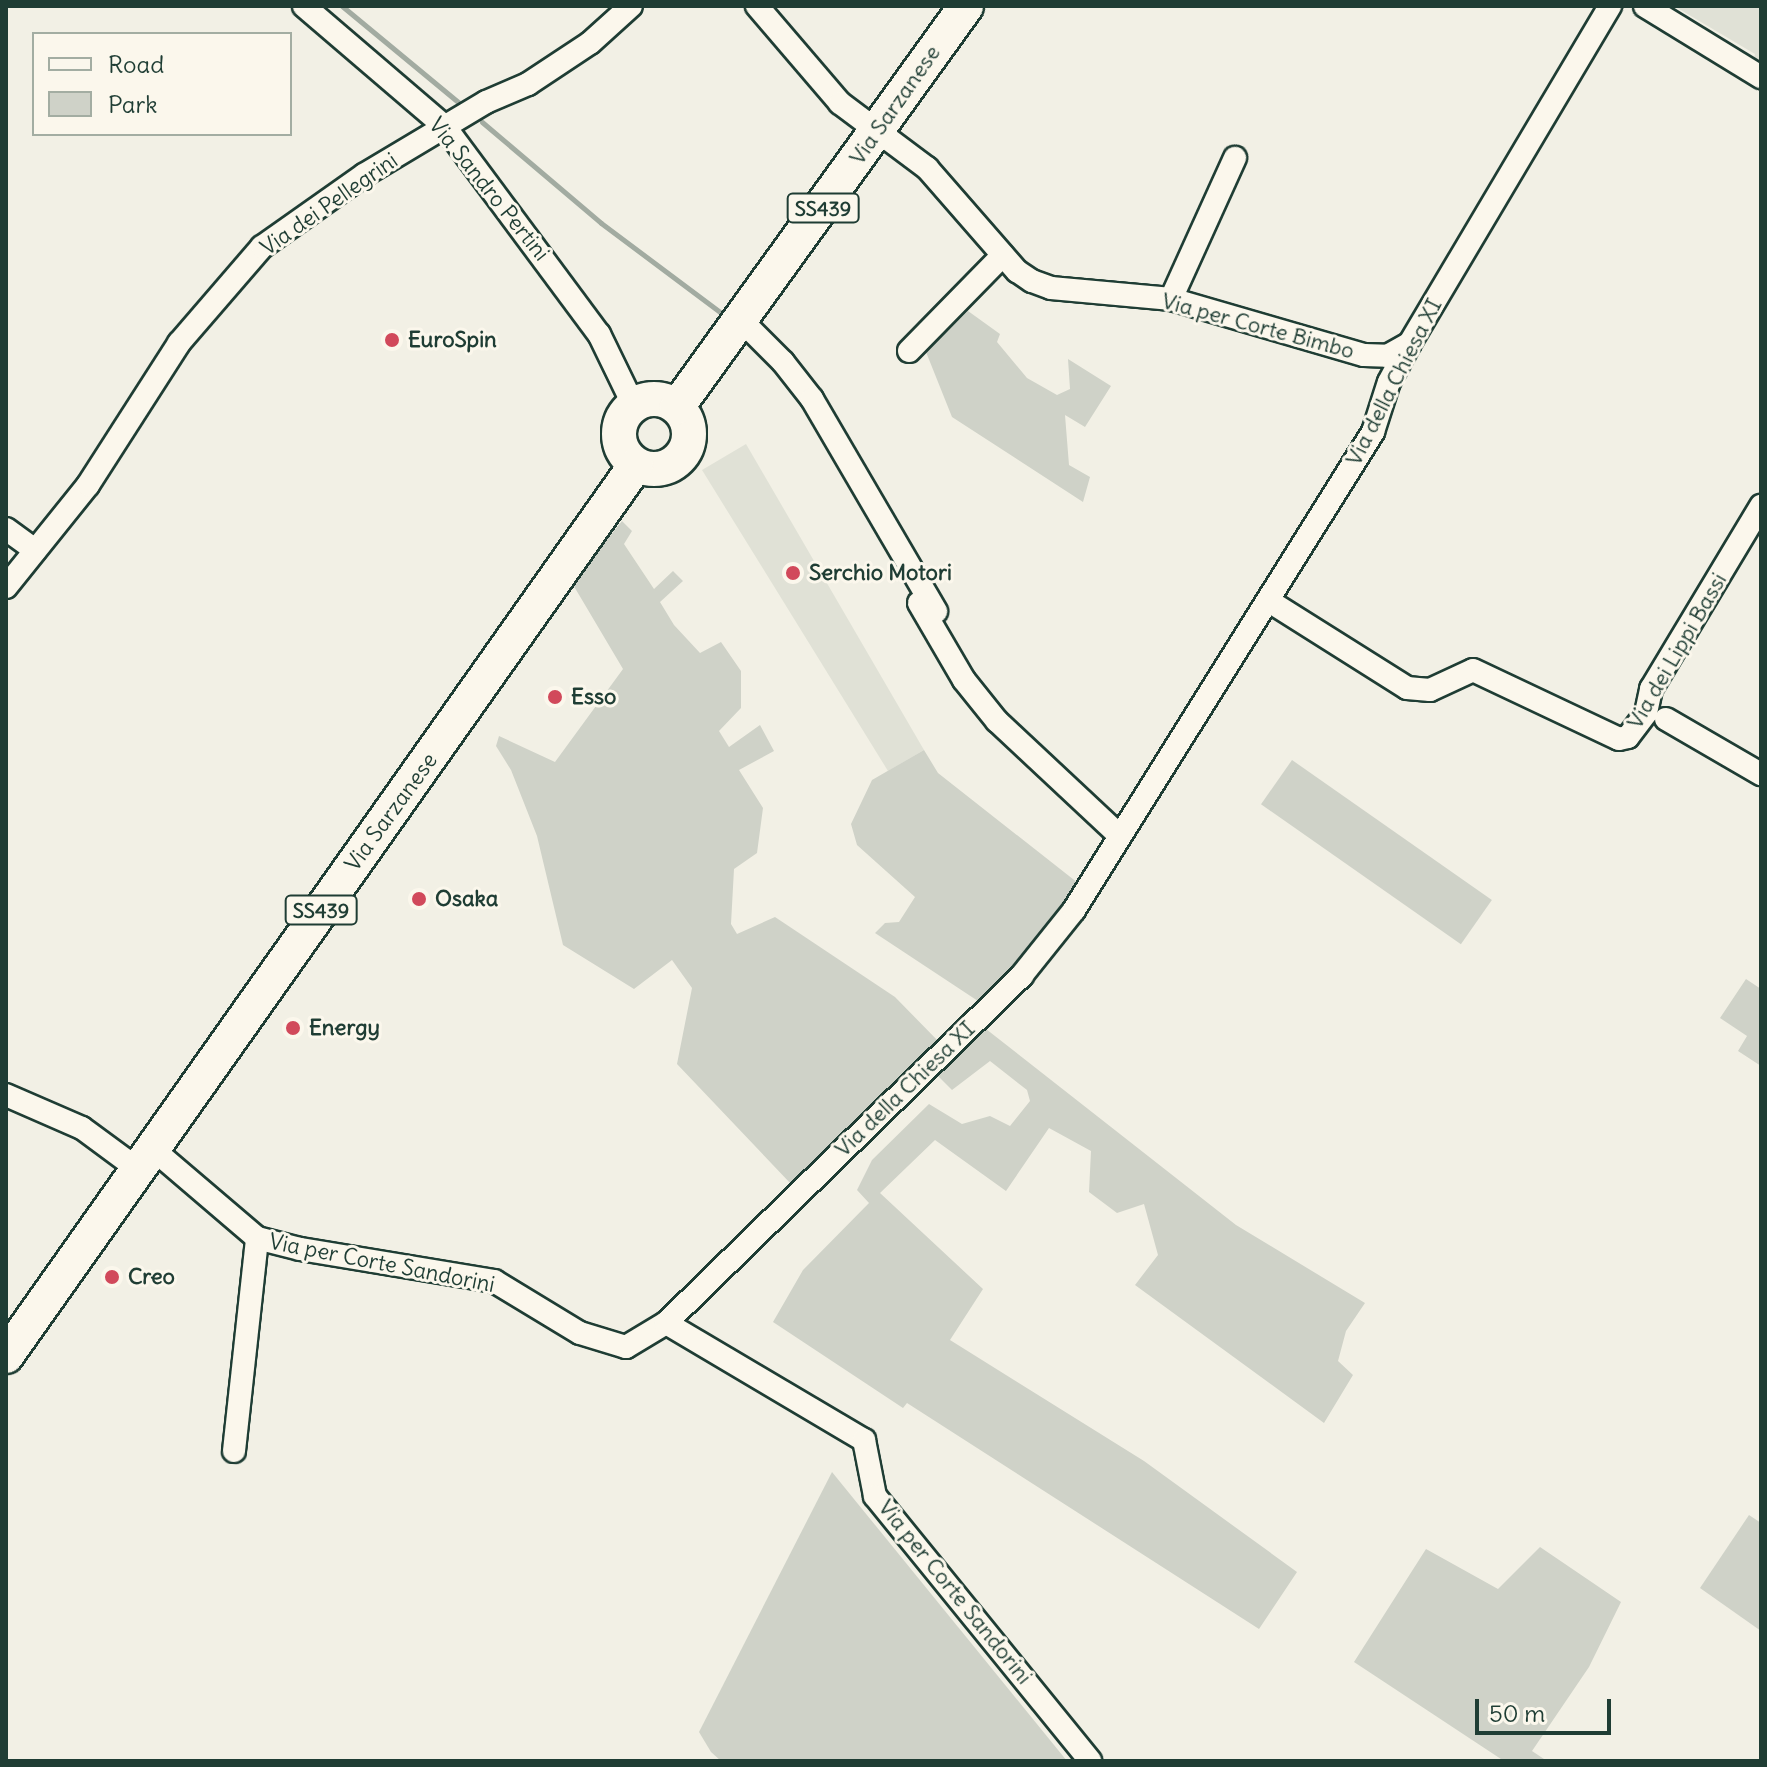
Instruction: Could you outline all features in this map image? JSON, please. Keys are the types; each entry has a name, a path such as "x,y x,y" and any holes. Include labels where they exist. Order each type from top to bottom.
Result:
{"main road":[{"name":"Via Sarzanese","path":"677,407 742,321 966,6"},
{"path":"655,399 677,407 688,426 686,449 669,466 658,469 636,465 627,457 619,435 626,414 634,406 655,399"},
{"name":"Via Sarzanese","path":"6,1356 636,465"}],"street":[{"name":"Via Sandro Pertini","path":"304,6 445,127 599,334 634,406"},
{"name":"Via dei Pellegrini","path":"6,587 88,485 179,343 262,247 364,175 553,68 590,43 631,6"},
{"path":"757,6 840,103 876,132"},
{"name":"Via della Chiesa XI","path":"666,1323 1022,975 1074,910 1373,432 1389,382 1410,343 1610,6"},
{"path":"1645,6 1761,77"},
{"name":"Via per Corte Bimbo","path":"876,132 927,168 1017,271 1051,288 1171,299 1364,355 1387,356 1410,343"},
{"path":"1171,299 1235,158"},
{"path":"909,351 1003,255"},
{"path":"742,321 783,362 812,399 936,611"},
{"name":"Via dei Lippi Bassi","path":"1269,601 1407,688 1430,690 1473,670 1619,739 1628,737 1646,713 1651,689 1761,506"},
{"path":"6,529 35,550"},
{"path":"915,596 964,680 997,721 1120,836"},
{"path":"1666,719 1761,774"},
{"name":"Via per Corte Sandorini","path":"6,1095 146,1160 257,1238 300,1249 494,1281 580,1333 626,1347 666,1323 864,1440 875,1496 1090,1761"},
{"path":"234,1451 257,1238"}],"shaded area":[{"path":"1674,6 1761,6 1761,65 1753,61 1755,54"},
{"path":"746,444 924,750 888,771 702,470"}],"green space":[{"path":"968,311 1000,334 997,342 1027,378 1057,395 1070,389 1068,359 1111,386 1085,427 1065,415 1069,465 1090,477 1083,502 952,417 926,352"},
{"path":"622,521 632,531 624,544 654,589 673,571 683,581 660,602 674,625 700,653 721,642 741,671 741,708 719,731 729,747 760,725 774,751 739,770 763,808 757,853 734,869 731,924 737,934 775,917 895,997 942,1045 791,1184 677,1064 692,988 672,960 634,989 563,945 537,836 511,770 496,746 499,736 555,762 623,669 572,583"},
{"path":"924,750 938,773 1083,887 984,1005 875,933 885,923 899,922 915,897 857,845 851,824 872,780"},
{"path":"1292,760 1492,900 1461,944 1261,804"},
{"path":"1746,979 1761,989 1761,1066 1738,1051 1747,1036 1720,1018"},
{"path":"986,1029 1236,1225 1365,1303 1346,1331 1338,1361 1353,1375 1324,1423 1135,1285 1158,1255 1144,1204 1117,1213 1089,1192 1091,1151 1049,1128 1006,1191 935,1140 880,1193 983,1289 950,1340 1144,1461 1297,1572 1259,1629 907,1403 903,1408 773,1322 803,1270 869,1203 857,1190 872,1160 929,1104 962,1124 990,1116 1010,1126 1030,1101 1027,1090 990,1061 952,1090 935,1073"},
{"path":"832,1472 1067,1761 721,1761 711,1752 699,1732"},
{"path":"1749,1515 1761,1523 1761,1631 1700,1588"},
{"path":"1540,1547 1621,1602 1589,1667 1532,1751 1547,1761 1504,1761 1354,1662 1426,1549 1498,1589"}],"waterway":[{"path":"342,6 458,102"},
{"path":"482,122 601,223 720,312"}],"place":[{"name":"EuroSpin","path":"392,340"},
{"name":"Serchio Motori","path":"793,573"},
{"name":"Esso","path":"555,697"},
{"name":"Osaka","path":"419,899"},
{"name":"Energy","path":"293,1028"},
{"name":"Creo","path":"112,1277"}]}
